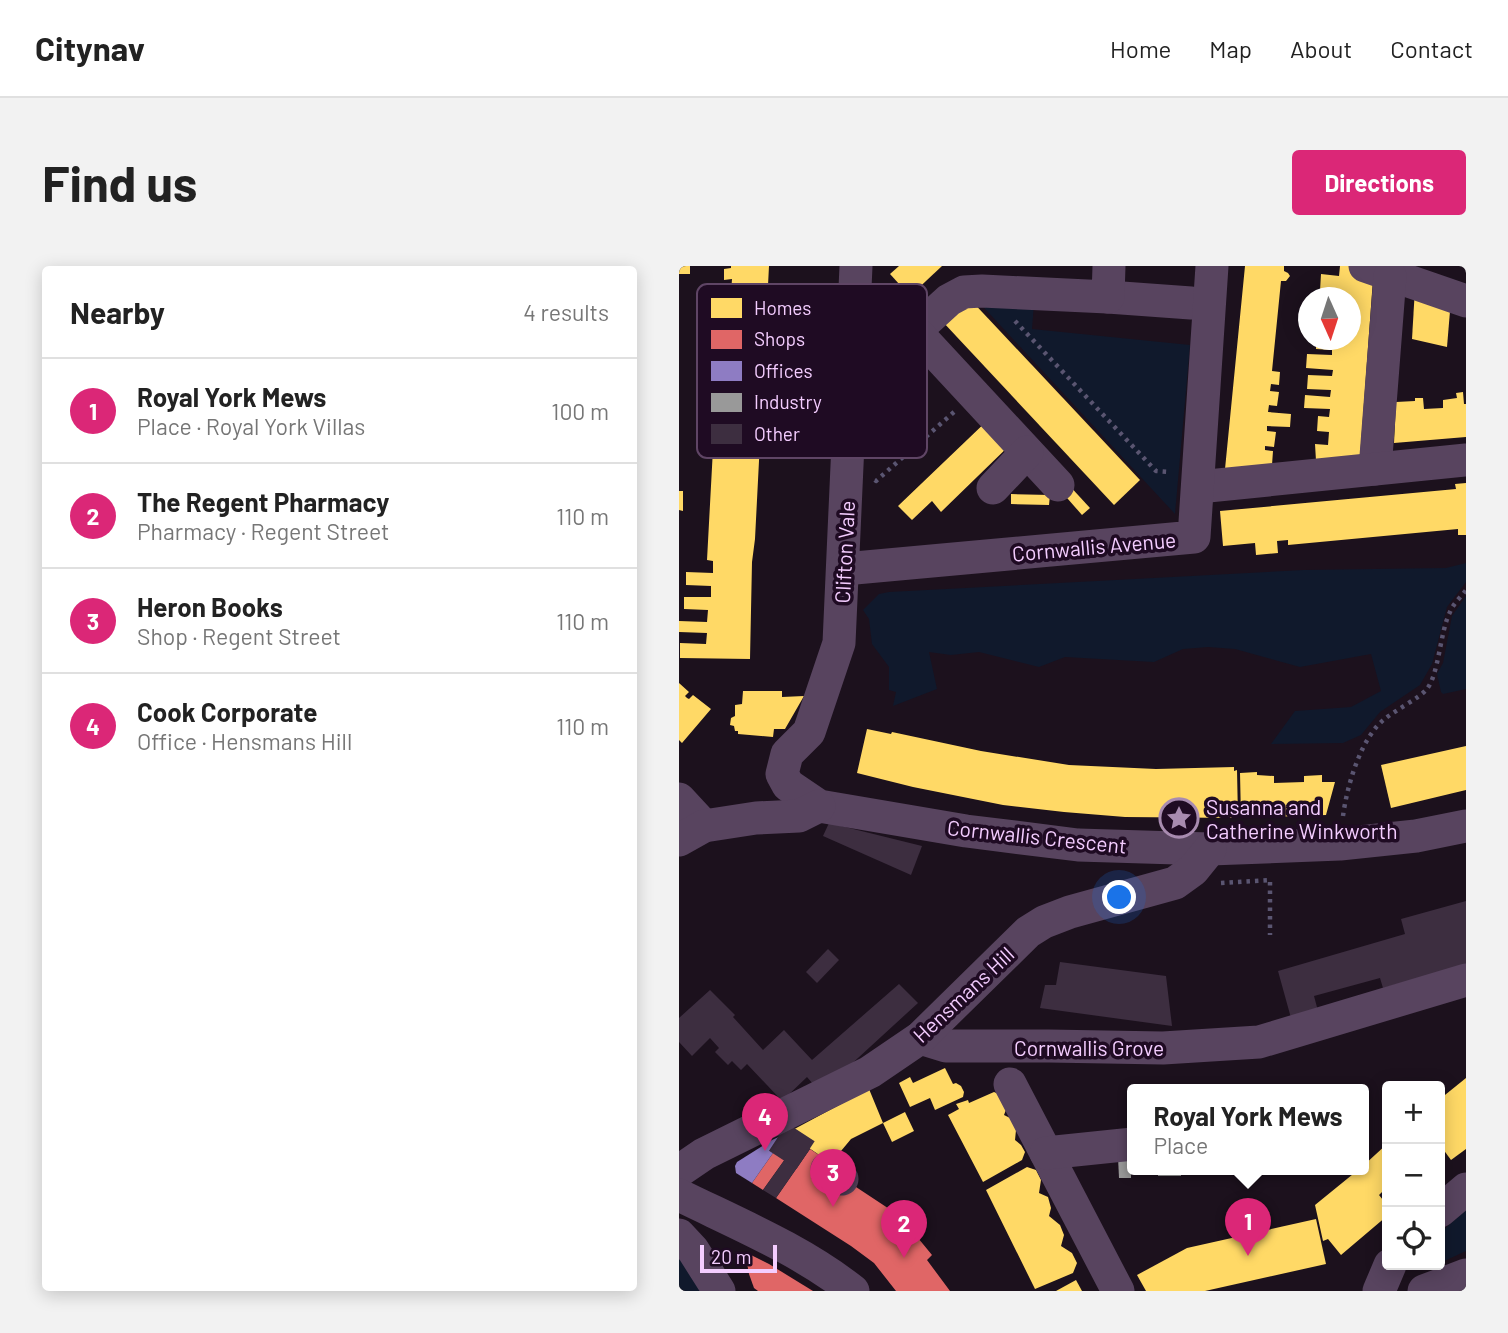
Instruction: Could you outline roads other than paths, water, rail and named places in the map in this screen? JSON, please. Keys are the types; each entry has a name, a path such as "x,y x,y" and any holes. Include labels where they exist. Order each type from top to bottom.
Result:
{"street":[{"name":"Clifton Vale","path":"855,284 856,266"},
{"path":"1212,266 1199,480 1375,469 1466,460"},
{"path":"1375,469 1378,271 1466,302"},
{"path":"927,320 949,300 964,292 1011,292 1108,281 1191,303"},
{"path":"927,344 1058,485"},
{"path":"993,488 1027,452"},
{"name":"Clifton Vale","path":"819,806 788,785 782,774 787,754 809,732 839,643 848,458"},
{"name":"Cornwallis Avenue","path":"844,569 1194,537 1199,480"},
{"path":"679,799 691,833 756,818 799,816 819,806"},
{"name":"Cornwallis Crescent","path":"819,806 966,831 1079,845 1210,849 1340,844 1416,836 1466,826"},
{"name":"Hensmans Hill","path":"679,1171 704,1154 769,1132 921,1038 1028,932 1044,922 1070,912 1175,883 1193,870 1210,849"},
{"name":"Cornwallis Grove","path":"921,1038 946,1046 1163,1048 1259,1042 1466,980"},
{"path":"1010,1084 1118,1291"},
{"path":"1046,1153 1127,1145"},
{"path":"1445,1207 1466,1189"},
{"path":"679,1195 807,1260 853,1291"},
{"path":"679,1235 693,1250 719,1291"},
{"path":"1379,1291 1388,1270"},
{"path":"1424,1291 1466,1275"}],"tunnel":[{"path":"778,1137 827,1169"}],"place":[{"name":"Susanna and Catherine Winkworth","path":"1179,818"},
{"name":"Cook Corporate","path":"765,1151"},
{"name":"Heron Books","path":"833,1207"},
{"name":"Royal York Mews","path":"1248,1256"},
{"name":"The Regent Pharmacy","path":"904,1258"}]}
